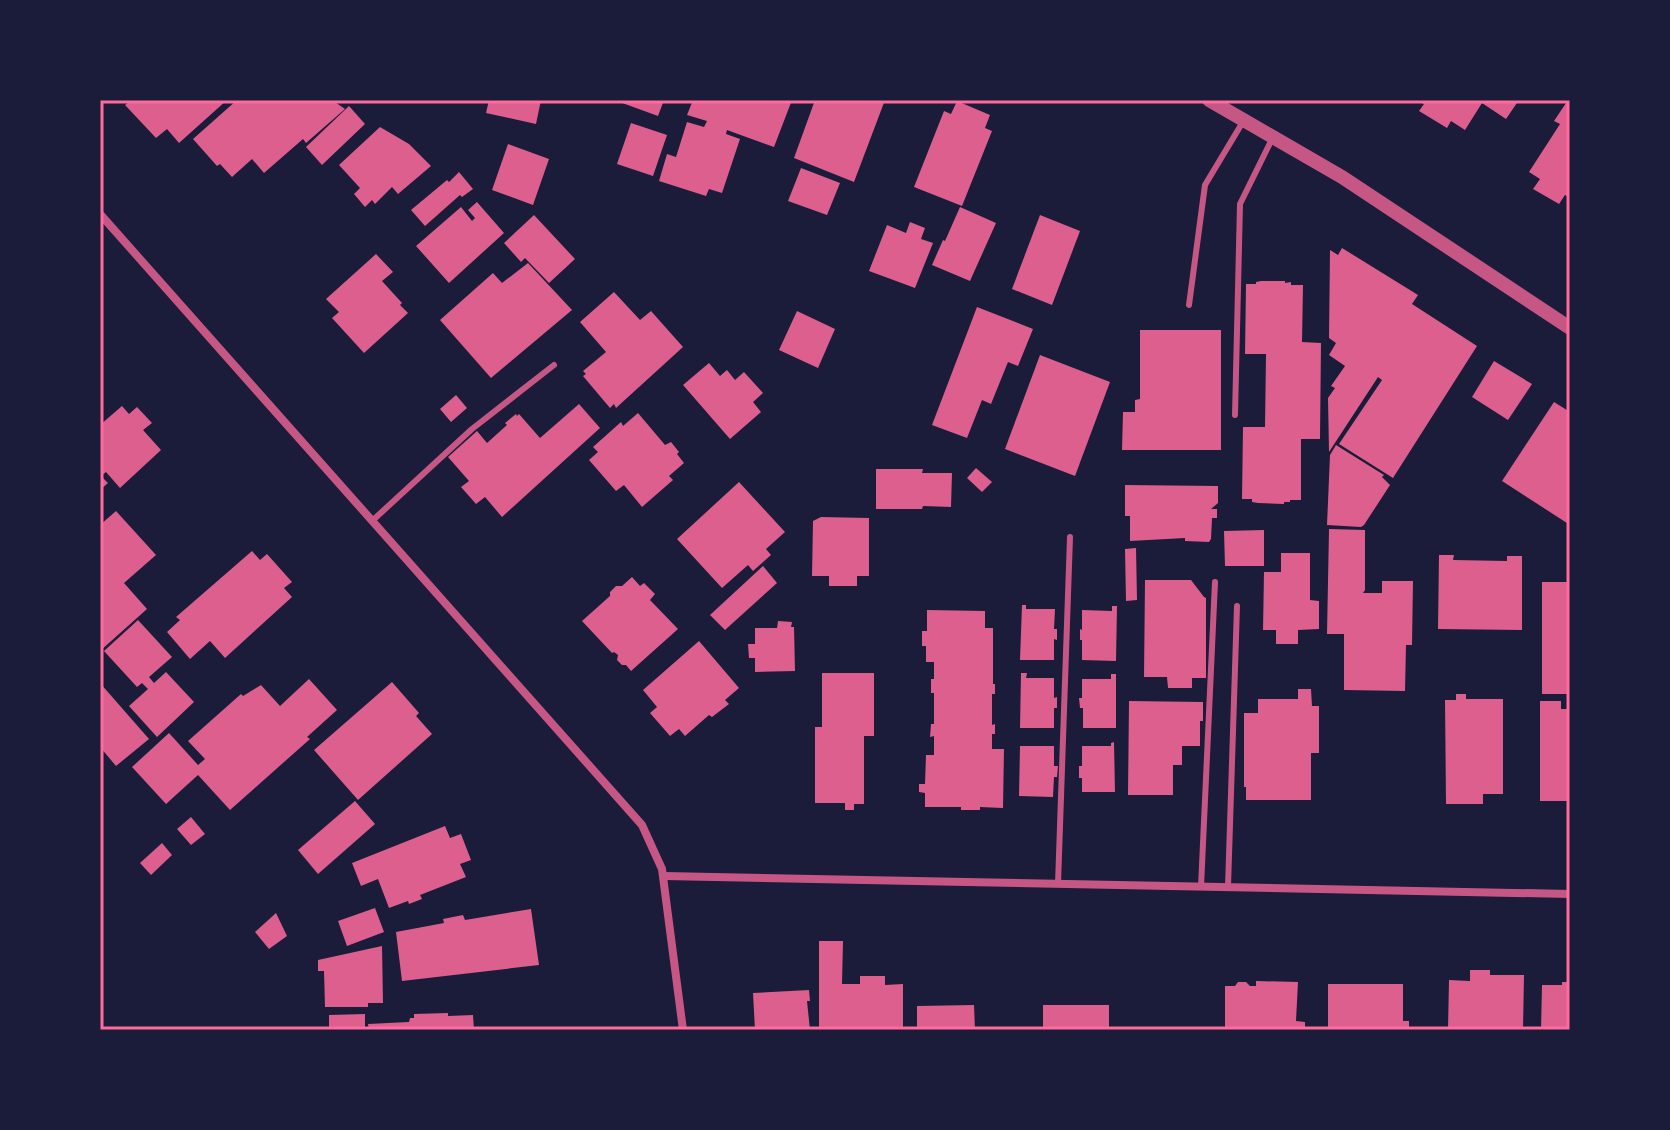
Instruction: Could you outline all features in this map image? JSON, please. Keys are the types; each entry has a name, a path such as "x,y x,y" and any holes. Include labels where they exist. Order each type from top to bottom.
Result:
{"street":[{"path":"1209,100 1342,177 1570,328"},
{"path":"100,214 642,825 664,876 683,1030"},
{"path":"664,876 1570,894"}],"lane":[{"path":"1189,305 1205,185 1244,120"},
{"path":"1235,415 1240,204 1273,137"},
{"path":"372,521 472,429 554,365"},
{"path":"1058,884 1070,537"},
{"path":"1201,887 1215,582"},
{"path":"1228,887 1237,606"}],"building":[{"path":"132,100 227,100 179,143 167,129 156,138 125,105"},
{"path":"237,100 332,100 345,109 306,143 303,139 264,173 252,159 232,177 220,164 217,166 193,139"},
{"path":"489,100 541,100 536,124 486,113"},
{"path":"614,100 664,100 658,116"},
{"path":"693,100 792,100 774,147 727,130 726,134 740,139 722,193 709,189 706,196 659,181 667,154 676,157 687,122 704,127 707,121 687,115"},
{"path":"815,100 885,100 854,182 794,158"},
{"path":"1417,100 1519,100 1506,119 1482,103 1465,130 1451,121 1447,128 1419,111 1424,104"},
{"path":"1568,100 1570,198 1565,195 1559,204 1533,189 1540,179 1529,172 1560,124 1554,121"},
{"path":"957,101 990,115 985,128 992,131 962,206 914,187 944,111 951,114"},
{"path":"349,106 365,124 322,165 306,147"},
{"path":"631,123 667,135 653,176 617,164"},
{"path":"380,127 409,144 431,166 398,194 392,187 375,204 372,200 365,207 354,194 360,188 339,165"},
{"path":"508,144 549,159 533,205 492,190"},
{"path":"801,168 840,183 827,215 788,201"},
{"path":"459,172 473,189 462,197 460,195 425,226 411,210"},
{"path":"477,202 504,233 449,283 416,246 461,207 472,221 475,218 468,210"},
{"path":"960,207 996,223 970,281 932,265"},
{"path":"534,215 575,259 549,283 525,258 521,262 504,243"},
{"path":"1040,215 1080,231 1052,305 1012,289"},
{"path":"910,222 925,228 921,239 933,243 915,288 869,271 887,225 906,233"},
{"path":"1342,248 1418,295 1412,304 1477,346 1393,478 1339,444 1382,380 1378,377 1329,452 1328,398 1335,388 1331,386 1345,366 1329,355 1336,343 1329,338 1330,250 1338,255"},
{"path":"376,254 393,272 382,281 408,313 364,353 332,318 339,312 326,299"},
{"path":"528,263 572,310 491,378 440,320 493,273 502,283"},
{"path":"1261,281 1303,285 1302,342 1321,343 1320,439 1301,439 1301,500 1290,500 1284,504 1242,499 1243,427 1265,427 1266,354 1245,354 1246,284"},
{"path":"614,292 640,320 651,311 683,347 616,408 614,404 610,408 583,376 586,374 583,371 606,352 580,322"},
{"path":"977,307 1033,329 1018,366 1008,362 991,404 982,400 967,438 932,425"},
{"path":"797,311 835,329 818,368 779,350"},
{"path":"1140,330 1221,330 1221,450 1122,450 1123,412 1135,412 1135,400 1140,399"},
{"path":"1040,355 1110,382 1075,476 1005,449"},
{"path":"1494,361 1532,384 1508,420 1472,397"},
{"path":"709,363 720,376 727,370 735,380 744,372 763,393 753,402 761,412 730,439 683,385"},
{"path":"456,395 467,408 451,422 440,409"},
{"path":"1554,402 1570,412 1570,525 1502,481"},
{"path":"579,404 600,428 502,517 485,497 476,504 461,487 469,481 448,457 477,431 487,443 507,425 505,423 519,414 540,438"},
{"path":"122,406 129,414 137,407 152,423 143,430 161,450 120,488 106,472 101,476 108,483 100,490 100,425"},
{"path":"638,413 665,445 671,442 684,463 669,476 673,480 642,507 624,485 616,491 589,460 598,452 593,447 621,422 623,426"},
{"path":"1336,445 1384,475 1382,477 1390,485 1361,527 1327,525 1330,455"},
{"path":"976,468 992,482 982,492 967,478"},
{"path":"876,469 923,469 922,473 952,473 951,507 876,509"},
{"path":"739,482 785,532 766,549 771,555 753,571 748,565 722,588 677,539"},
{"path":"1125,485 1218,486 1218,503 1211,509 1217,509 1217,518 1212,518 1211,539 1209,542 1185,541 1185,538 1130,541 1130,516 1125,516"},
{"path":"116,511 156,555 124,583 147,609 100,651 100,525"},
{"path":"821,517 869,518 869,576 857,576 857,586 829,586 829,576 812,576 813,521"},
{"path":"1329,529 1365,530 1363,593 1382,593 1382,581 1413,581 1412,645 1406,645 1405,691 1344,690 1344,634 1327,634"},
{"path":"1264,530 1264,566 1225,566 1224,531"},
{"path":"1136,548 1137,600 1126,601 1125,549"},
{"path":"252,551 260,560 267,554 292,582 284,588 292,597 225,658 210,641 190,659 167,632 180,620 176,617"},
{"path":"1281,553 1310,553 1310,600 1319,601 1319,629 1298,630 1298,644 1276,644 1276,630 1263,630 1264,572 1281,572"},
{"path":"1439,555 1454,555 1453,560 1507,561 1507,556 1522,556 1522,630 1438,629"},
{"path":"763,566 777,583 725,630 710,615"},
{"path":"632,577 640,586 644,583 655,594 650,600 678,629 631,671 582,621 610,596 616,586 622,586"},
{"path":"1145,580 1191,580 1206,598 1206,678 1192,678 1192,688 1168,688 1167,677 1144,677"},
{"path":"1542,582 1570,582 1570,694 1542,694"},
{"path":"1022,605 1026,605 1026,609 1055,609 1057,640 1054,639 1054,660 1020,660"},
{"path":"1112,606 1117,606 1116,661 1082,660 1082,610 1112,611"},
{"path":"927,610 985,611 985,628 993,628 995,694 992,694 992,725 995,724 995,734 992,734 992,749 1004,749 1003,808 961,810 961,807 925,807 925,793 919,792 919,784 925,784 926,755 934,755 934,736 930,737 931,724 934,724 931,679 934,679 934,662 926,662 926,646 922,646 922,631 927,631"},
{"path":"138,620 172,657 149,677 154,683 166,672 194,702 157,737 129,706 148,689 142,683 137,687 104,651"},
{"path":"778,621 792,622 791,627 794,627 795,671 755,672 755,658 749,658 748,644 755,644 755,628 777,628"},
{"path":"699,641 739,688 725,700 729,704 712,717 709,715 685,736 679,729 670,736 650,713 657,707 643,690"},
{"path":"822,673 874,673 874,736 864,736 864,804 854,804 854,810 845,810 845,803 815,803 815,727 822,727"},
{"path":"1021,673 1027,673 1026,678 1054,678 1057,708 1054,708 1054,728 1020,728"},
{"path":"1111,674 1116,674 1116,728 1083,728 1083,708 1080,708 1079,698 1082,698 1082,679 1111,679"},
{"path":"309,679 337,710 307,737 310,739 230,810 198,775 166,804 132,767 169,733 198,765 205,759 188,741 241,694 243,696 261,685 280,706"},
{"path":"392,682 419,713 416,716 432,734 358,800 314,750"},
{"path":"100,683 149,739 116,766 100,747"},
{"path":"1298,689 1311,689 1312,706 1319,706 1319,753 1311,753 1311,800 1246,800 1244,713 1258,713 1258,699 1298,699"},
{"path":"1456,694 1466,694 1466,699 1503,699 1503,794 1483,794 1483,804 1446,804 1445,700 1456,700"},
{"path":"1129,701 1203,702 1200,746 1182,746 1182,765 1173,765 1173,795 1128,795"},
{"path":"1540,701 1561,701 1561,709 1570,709 1570,801 1540,801"},
{"path":"1114,742 1115,792 1082,792 1079,766 1082,766 1082,746 1111,746"},
{"path":"1020,746 1054,746 1054,766 1058,766 1053,797 1019,796"},
{"path":"355,801 375,824 318,874 298,850"},
{"path":"191,817 205,834 191,845 177,829"},
{"path":"445,826 450,838 461,834 471,860 460,864 466,877 420,895 422,899 389,908 378,879 361,886 352,863"},
{"path":"162,843 172,855 151,875 140,863"},
{"path":"375,908 384,932 347,946 338,921"},
{"path":"531,909 539,965 402,981 396,932 444,923 443,919 463,915 465,920"},
{"path":"276,913 287,936 269,949 255,932"},
{"path":"819,941 843,941 842,984 860,984 860,976 885,976 885,985 903,984 903,1030 819,1030"},
{"path":"382,946 383,1003 368,1003 368,1007 325,1007 324,971 318,971 318,960"},
{"path":"1470,970 1490,970 1490,975 1524,975 1523,1030 1448,1030 1449,980 1470,981"},
{"path":"1256,981 1298,982 1296,1021 1305,1022 1305,1030 1225,1030 1225,986 1246,982 1256,986"},
{"path":"1562,982 1570,982 1570,1030 1541,1030 1542,985 1562,985"},
{"path":"1328,984 1403,984 1403,1021 1409,1021 1409,1030 1328,1030"},
{"path":"809,990 810,1030 755,1030 753,993"},
{"path":"974,1005 975,1030 917,1030 917,1006"},
{"path":"1043,1005 1109,1005 1109,1030 1043,1030"},
{"path":"448,1013 448,1016 473,1015 474,1030 369,1030 368,1024 409,1022 414,1014"},
{"path":"365,1014 365,1030 329,1030 329,1015"}]}
